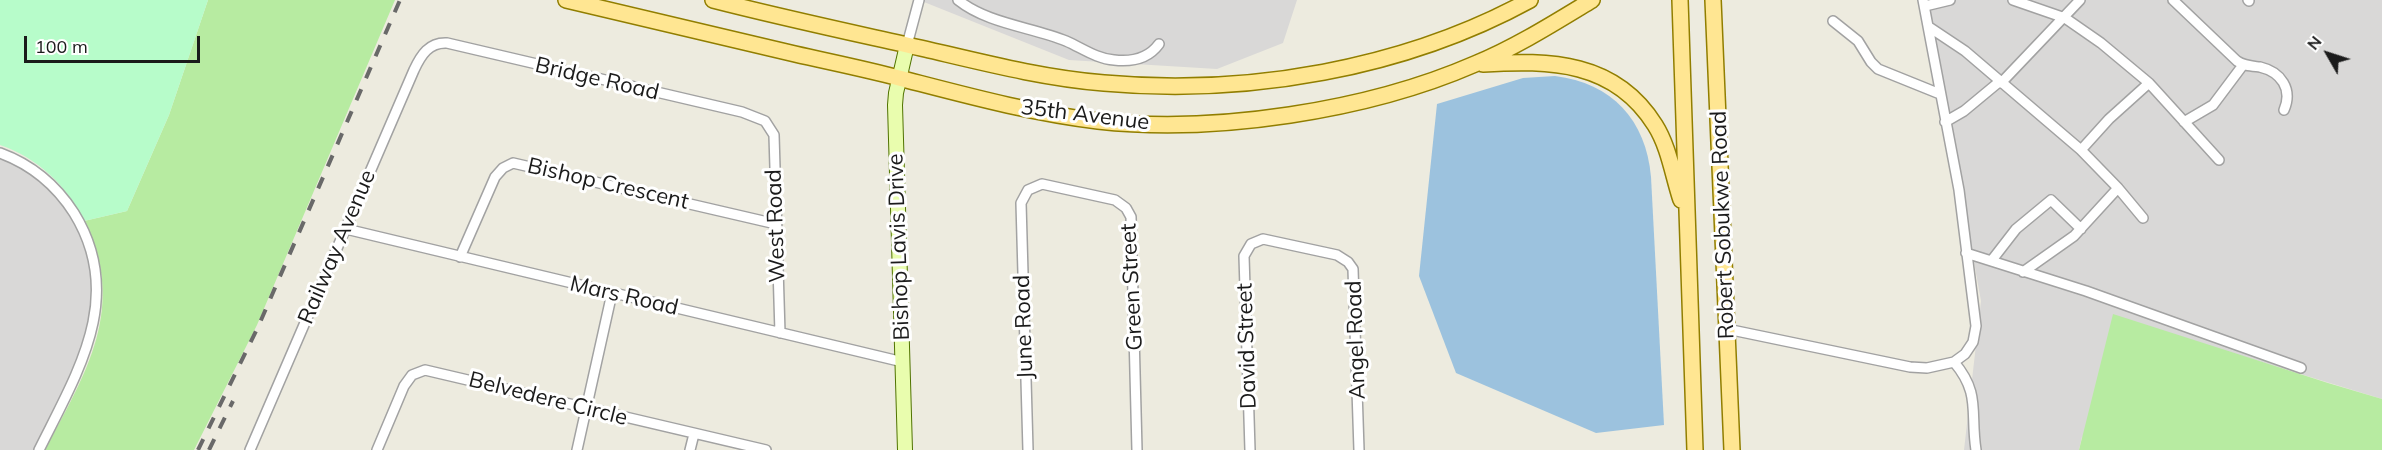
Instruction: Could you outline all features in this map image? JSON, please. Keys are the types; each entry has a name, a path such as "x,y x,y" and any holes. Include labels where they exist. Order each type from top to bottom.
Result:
{"main road":[{"name":"35th Avenue","path":"566,0 992,102 1044,113 1111,122 1215,122 1272,117 1379,96 1473,65 1530,37 1592,0"},
{"name":"35th Avenue","path":"713,0 1058,78 1154,87 1223,86 1324,71 1390,57 1462,33 1530,0"},
{"name":"Robert Sobukwe Road","path":"1680,0 1695,450"},
{"name":"Robert Sobukwe Road","path":"1713,0 1732,450"},
{"path":"1473,65 1524,61 1556,63 1588,70 1622,90 1656,126 1686,217"}],"street":[{"path":"907,45 919,0"},
{"path":"958,0 976,11 1041,32 1112,60 1131,61 1143,57 1159,44"},
{"path":"1727,328 1910,367 1927,368 1954,362 1965,354 1973,342 1976,326 1959,190 1924,3 1950,0"},
{"path":"2013,0 2065,18 2101,43 2149,83 2219,160"},
{"path":"1945,122 1964,111 2000,82 2037,43 2065,18 2080,0"},
{"path":"2173,0 2232,57 2243,65 2261,68 2281,79 2287,87 2288,94 2284,110"},
{"path":"1833,21 1858,41 1870,62 1878,69 1940,94"},
{"path":"1929,27 1965,51 2081,150 2143,218"},
{"name":"Bridge Road","path":"429,47 447,43 742,112 765,121"},
{"name":"Bishop Lavis Drive","path":"905,450 895,105 907,45"},
{"name":"Railway Avenue","path":"253,449 414,70 429,47"},
{"path":"2184,122 2213,105 2243,65"},
{"path":"2081,150 2109,119 2149,83"},
{"name":"West Road","path":"765,121 774,135 780,333"},
{"path":"0,153 33,170 64,199 85,232 95,266 96,303 90,338 72,384 39,450"},
{"name":"Bishop Crescent","path":"460,257 495,177 503,168 513,163 776,224"},
{"name":"Green Street","path":"1020,203 1028,190 1042,184 1115,200 1126,208 1131,217 1137,450"},
{"path":"2023,272 2081,229 2118,188"},
{"path":"1992,260 2016,230 2051,200 2081,229"},
{"name":"June Road","path":"1020,203 1028,450"},
{"name":"Mars Road","path":"346,229 903,362"},
{"name":"Angel Road","path":"1251,244 1263,238 1336,255 1348,261 1353,269 1359,450"},
{"name":"David Street","path":"1250,450 1244,256 1251,244"},
{"path":"1966,253 2086,291 2301,368"},
{"path":"577,450 612,293"},
{"path":"1954,362 1968,380 1973,395 1973,429 1976,450"},
{"name":"Belvedere Circle","path":"377,450 404,386 412,375 424,370 766,450"},
{"path":"690,450 694,434"}],"shaded area":[{"path":"919,0 1297,0 1283,43 1217,69 1069,60"},
{"path":"1927,0 2382,0 2382,399 2222,350 2082,437 2079,450 1964,450 1981,301"},
{"path":"0,154 9,157 63,199 92,255 92,327 37,450 0,450"}],"green space":[{"path":"0,0 208,0 169,115 127,211 84,221 69,196 50,174 27,157 0,145"},
{"path":"208,0 395,0 257,325 194,450 45,450 87,366 102,311 102,282 97,252 84,221 127,211 169,115"},
{"path":"2113,314 2382,399 2382,450 2079,450"}],"water":[{"path":"1555,76 1575,80 1609,96 1633,122 1642,138 1648,157 1651,177 1664,425 1596,433 1456,373 1419,276 1437,104 1523,78"}],"railway":[{"path":"198,450 258,327 400,0"},
{"path":"209,450 233,401"}]}
